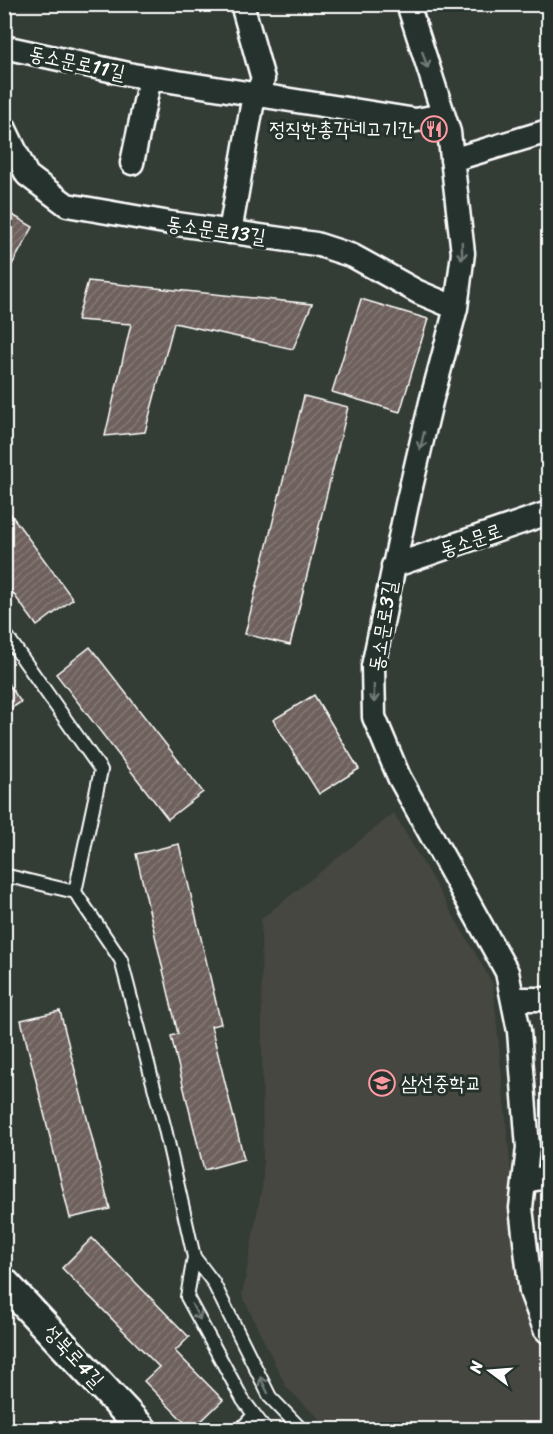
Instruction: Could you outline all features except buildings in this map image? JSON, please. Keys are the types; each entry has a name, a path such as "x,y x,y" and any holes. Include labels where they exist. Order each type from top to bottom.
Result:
{"street":[{"path":"230,232 252,106 263,79 242,4"},
{"name":"동소문로3길","path":"408,4 449,132 463,253 456,308 431,402 393,566 374,666 374,717 399,777 507,972 519,1031 528,1148 521,1208 531,1292 543,1311 545,1329 549,1332"},
{"name":"동소문로11길","path":"4,47 150,78 416,120 443,114"},
{"name":"동소문로11길","path":"132,163 150,78"},
{"name":"동소문로13길","path":"4,127 27,175 67,206 316,244 353,256 418,292 456,308"},
{"path":"452,160 549,131"},
{"name":"동소문로","path":"393,566 549,513"},
{"path":"513,999 549,999"},
{"path":"524,1181 549,1177"},
{"name":"성북로4길","path":"4,1282 143,1430"}],"lane":[{"path":"4,632 102,770 75,892"},
{"path":"4,875 75,892 121,960 165,1129 194,1257 187,1297 243,1400 266,1430"},
{"path":"194,1257 213,1282 270,1396 302,1430"},
{"path":"240,1430 254,1415"}],"shaded area":[{"name":"삼선중학교","path":"394,813 493,984 512,1184 519,1292 532,1335 548,1352 548,1429 330,1429 286,1387 242,1295 263,1181 261,919"}],"place":[{"name":"정직한총각네고기간","path":"434,129"},
{"name":"삼선중학교","path":"382,1083"}]}
